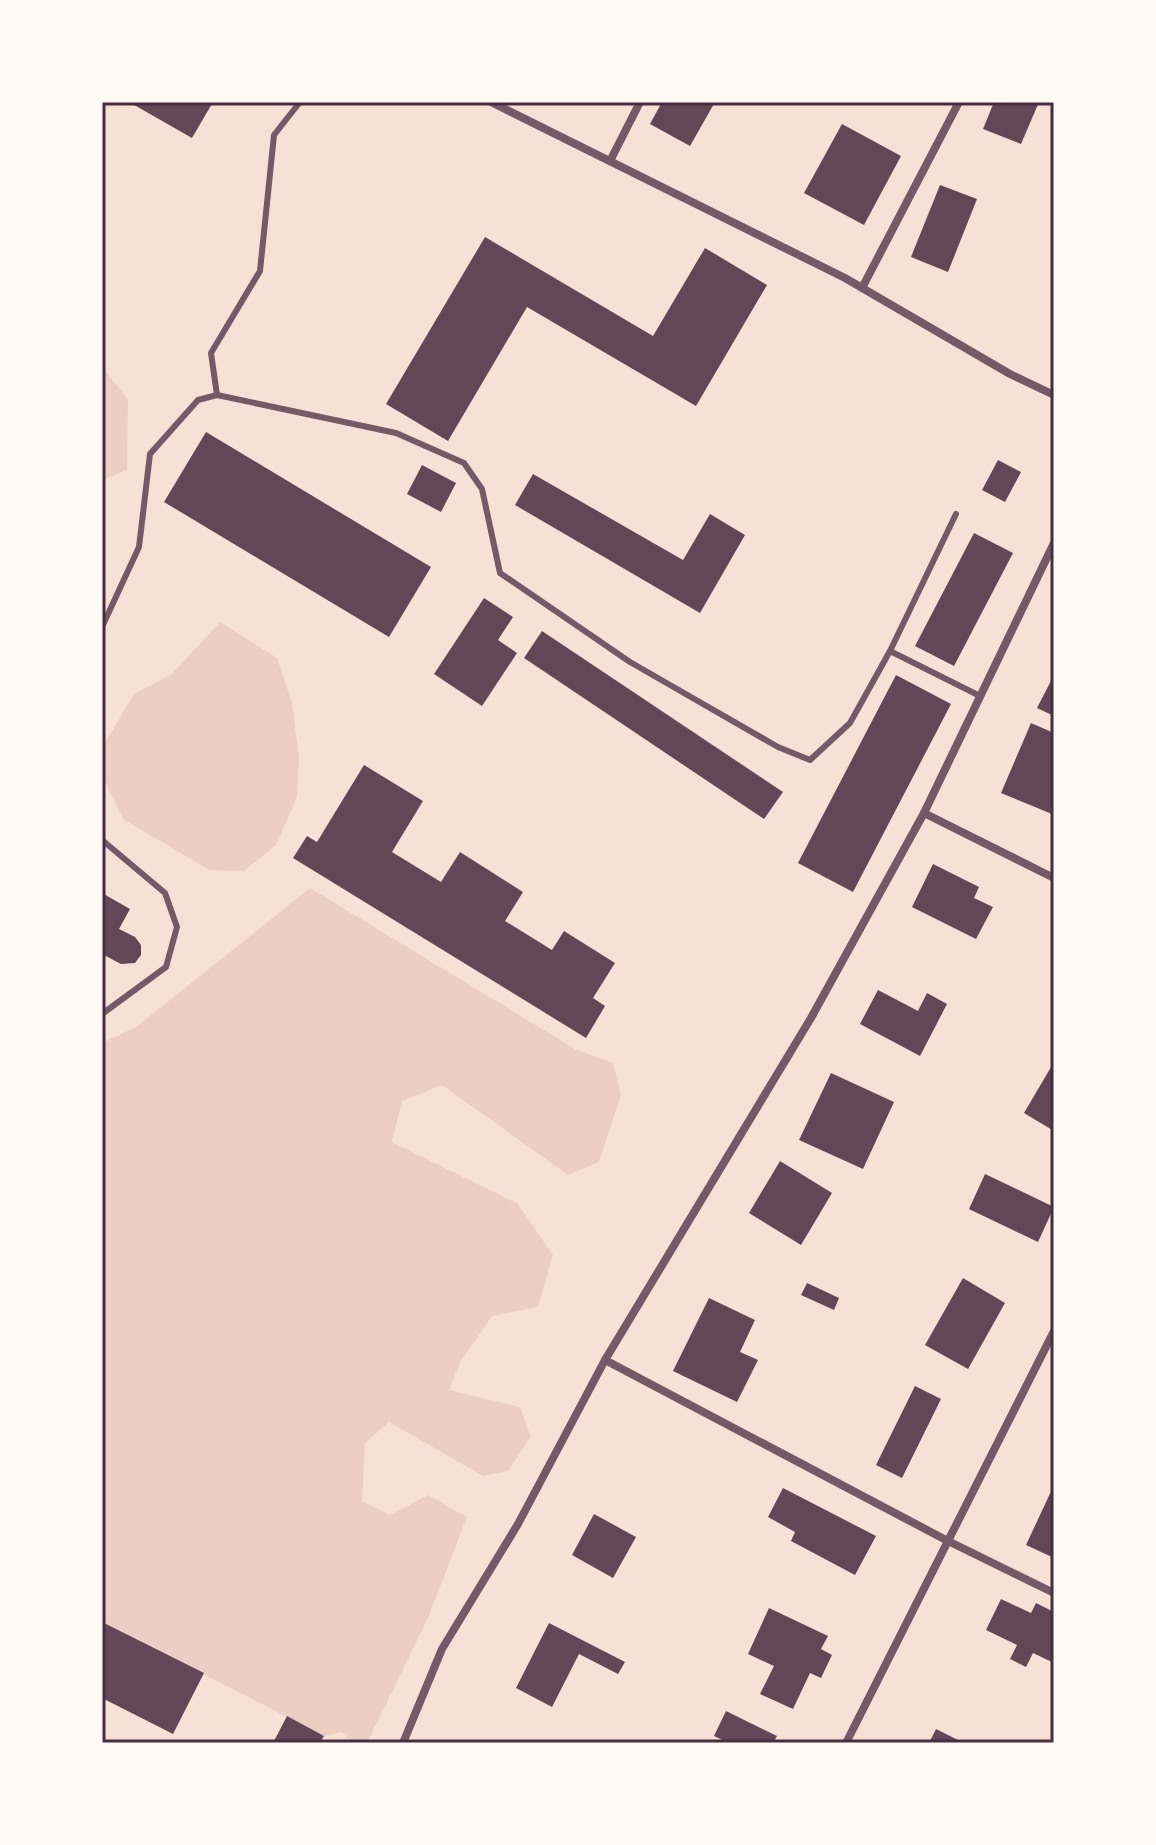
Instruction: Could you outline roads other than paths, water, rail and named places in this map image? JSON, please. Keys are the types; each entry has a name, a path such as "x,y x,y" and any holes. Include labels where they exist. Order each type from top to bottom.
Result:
{"street":[{"path":"491,102 862,288 1010,374 1054,395"},
{"path":"610,161 640,102"},
{"path":"862,288 959,102"},
{"path":"403,1743 442,1649 518,1524 605,1360 811,1018 924,813 1054,543"},
{"path":"924,813 1054,878"},
{"path":"846,1743 1054,1331"},
{"path":"605,1360 946,1540 1054,1593"}],"lane":[{"path":"217,395 211,353 260,271 274,135 300,102"},
{"path":"102,627 139,547 150,454 198,400 217,395 396,433 464,463 482,489 500,573 630,662 778,747 810,760 850,723 890,651 956,514"},
{"path":"890,651 980,696"},
{"path":"102,840 165,893 177,927 166,967 102,1014"}]}
